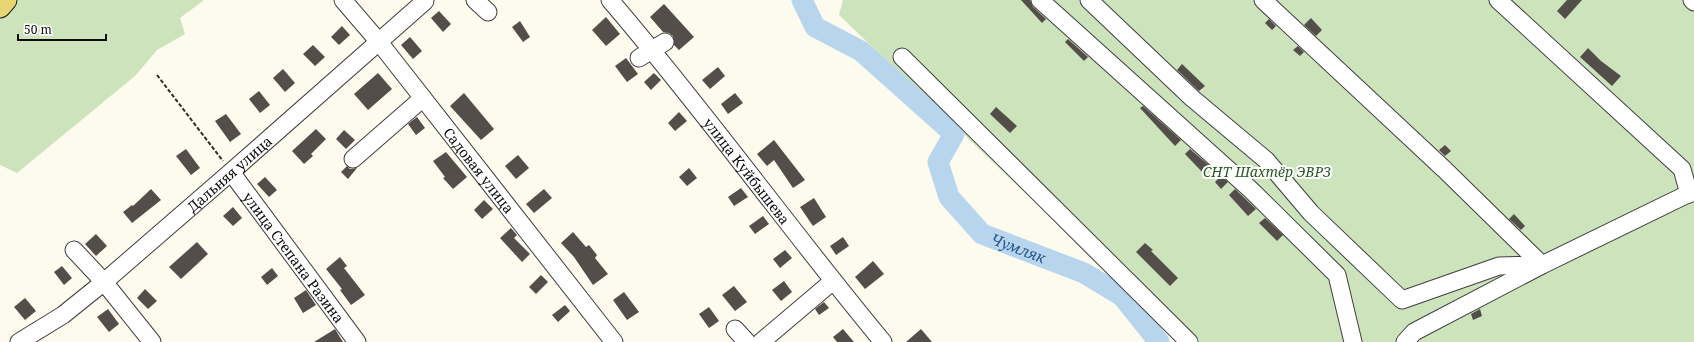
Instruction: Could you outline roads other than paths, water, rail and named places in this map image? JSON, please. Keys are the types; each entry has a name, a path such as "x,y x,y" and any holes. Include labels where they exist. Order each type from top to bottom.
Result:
{"main road":[{"path":"0,7 6,0"}],"street":[{"name":"Садовая улица","path":"343,0 379,42 614,342"},
{"name":"Дальняя улица","path":"22,340 63,315 104,282 426,0"},
{"path":"475,0 488,12"},
{"name":"улица Куйбышева","path":"610,0 652,50 833,281 884,342"},
{"path":"1040,0 1251,190 1337,275 1353,342"},
{"path":"1089,0 1192,98 1266,160 1311,213 1402,300 1499,266 1542,265"},
{"path":"1263,0 1445,170 1542,265"},
{"path":"1405,342 1414,332 1542,265 1692,192 1682,169 1498,0"},
{"path":"902,57 1189,342"},
{"path":"353,159 422,98"},
{"name":"улица Степана Разина","path":"231,172 357,342"},
{"path":"74,250 104,282 152,342"},
{"path":"761,342 833,281"},
{"path":"735,329 747,342"}],"waterway":[{"name":"Чумляк","path":"802,0 815,27 861,51 954,134 938,162 949,197 982,234 1084,273 1122,296 1159,342"}],"park label":[{"name":"СНТ Шахтёр ЭВРЗ","path":"1267,171"}]}
